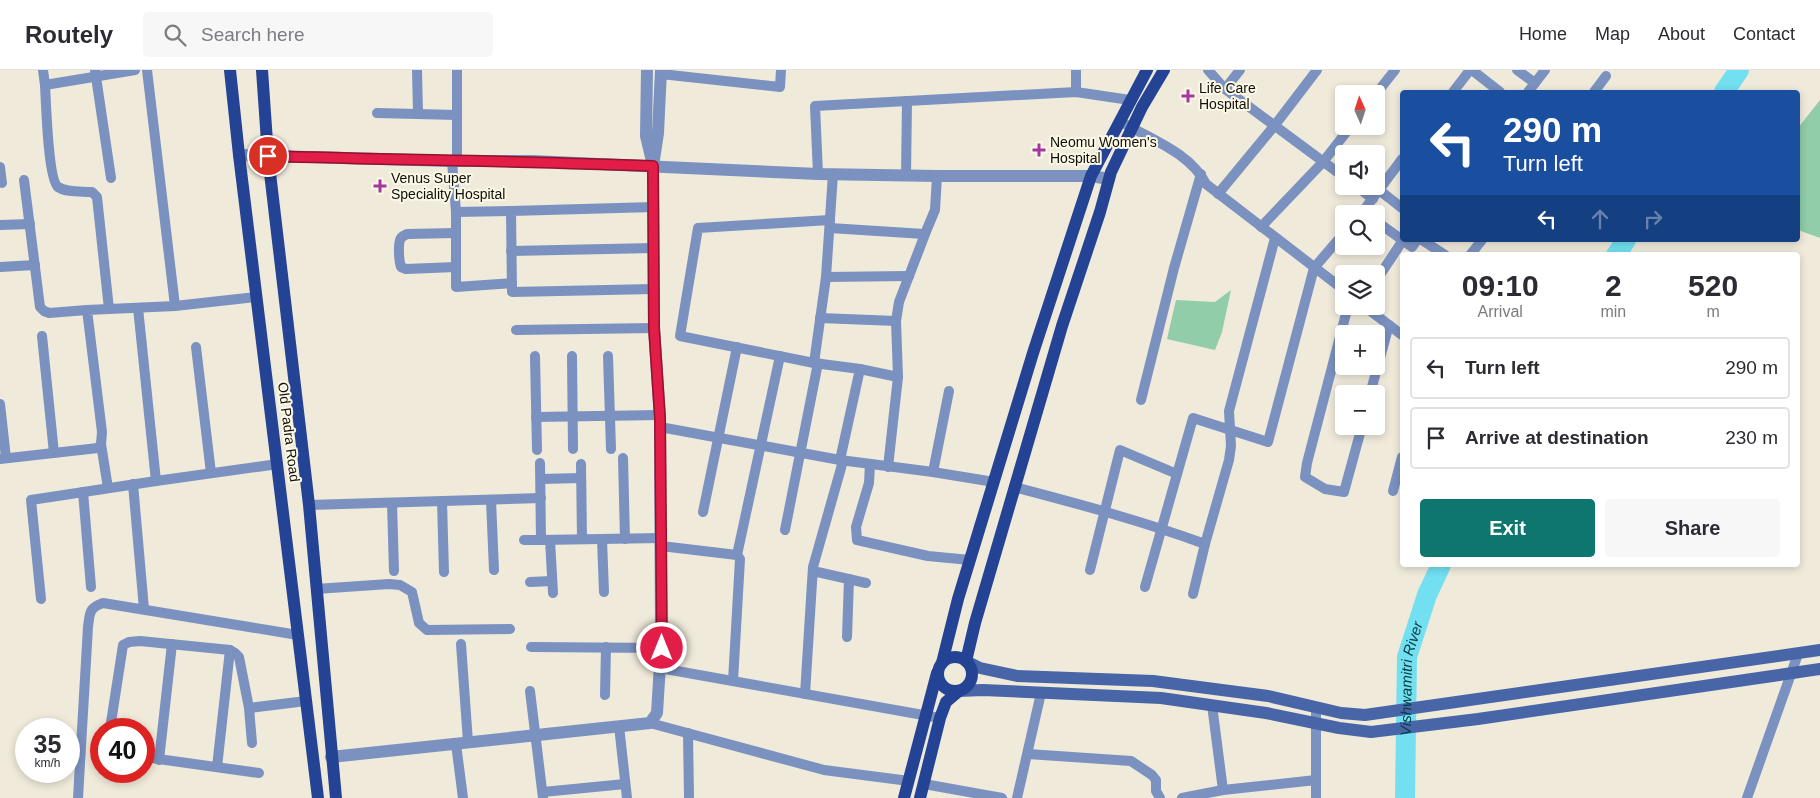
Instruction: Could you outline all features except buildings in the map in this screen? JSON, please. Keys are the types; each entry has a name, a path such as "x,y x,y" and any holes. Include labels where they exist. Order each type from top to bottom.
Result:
{"main road":[{"name":"Old Padra Road","path":"230,70 318,798"},
{"name":"Old Padra Road","path":"262,70 268,156 309,505 336,798"},
{"path":"904,798 925,715 1032,353 1091,176 1147,70"},
{"path":"966,661 975,622 1014,487 1062,326 1109,179 1142,107 1164,70"},
{"path":"1820,650 1365,715 1341,714 1268,696 1153,681 1017,676 980,668 957,657 951,657 939,668 938,679 944,688 948,690 1161,698 1266,713 1316,724 1371,732 1820,669"},
{"path":"920,798 940,718 946,702 968,686 972,676 970,666 966,661"}],"street":[{"path":"43,70 54,182 64,190 92,192 97,198 109,309"},
{"path":"45,84 95,73 135,70"},
{"path":"147,70 175,306"},
{"path":"417,70 418,114"},
{"path":"457,70 455,161 456,288 512,284"},
{"path":"647,70 646,136 653,166"},
{"path":"650,723 658,714 662,648 660,421 654,328 653,166 658,133 661,72 780,87 781,70"},
{"path":"1076,70 1076,92"},
{"path":"1208,70 1225,89 1335,171"},
{"path":"1225,89 1240,70"},
{"path":"1218,194 1317,70"},
{"path":"1383,85 1395,70"},
{"path":"1455,90 1471,70 1497,90"},
{"path":"1517,70 1535,83"},
{"path":"1530,90 1545,70"},
{"path":"95,73 111,178"},
{"path":"1596,90 1606,76"},
{"path":"818,174 815,106 1076,92 1130,100"},
{"path":"906,176 907,101"},
{"path":"377,114 457,115"},
{"path":"1119,121 1169,147 1201,174 1206,184 1218,194 1335,283"},
{"path":"1261,227 1323,162 1344,135"},
{"path":"239,155 455,161 532,161 818,174 1091,176 1109,179"},
{"path":"1385,182 1400,163"},
{"path":"0,167 2,183"},
{"path":"785,530 801,453 816,363 826,277 833,174"},
{"path":"1141,400 1201,174"},
{"path":"888,467 898,377 896,321 909,276 935,210 938,176"},
{"path":"24,180 40,307 44,311 49,313 175,306 256,296"},
{"path":"1368,195 1373,199"},
{"path":"1369,205 1376,195"},
{"path":"1385,195 1400,206"},
{"path":"456,212 654,207"},
{"path":"511,211 512,292 654,289"},
{"path":"0,225 30,224"},
{"path":"898,377 680,336 698,228 830,224 924,234"},
{"path":"1385,227 1400,238"},
{"path":"456,233 407,234 402,236 400,240 401,267 406,269 456,267"},
{"path":"1194,594 1205,544 1232,446 1229,412 1275,238"},
{"path":"1385,267 1402,242"},
{"path":"1406,242 1412,247 1416,242"},
{"path":"1425,242 1440,252"},
{"path":"1472,252 1480,242"},
{"path":"1145,587 1193,418 1268,442 1314,268 1335,244"},
{"path":"511,251 654,248"},
{"path":"0,267 35,265"},
{"path":"826,277 909,276"},
{"path":"138,308 156,481"},
{"path":"86,310 102,432 101,444 108,488"},
{"path":"1346,315 1305,477 1325,489 1344,492 1360,435"},
{"path":"1376,315 1400,332"},
{"path":"820,318 896,321"},
{"path":"1372,385 1389,325"},
{"path":"516,330 654,328"},
{"path":"42,336 54,453"},
{"path":"196,347 211,473"},
{"path":"703,512 737,347"},
{"path":"535,356 537,450"},
{"path":"572,356 574,449"},
{"path":"608,356 611,449"},
{"path":"733,681 741,563 737,555 780,356"},
{"path":"805,694 813,571 841,460 860,369"},
{"path":"933,472 949,391"},
{"path":"0,404 3,458 98,448 101,444"},
{"path":"536,417 610,416 660,421 718,438 841,460 994,482"},
{"path":"1090,570 1120,450 1178,474"},
{"path":"623,458 625,539"},
{"path":"540,463 541,498 552,593"},
{"path":"41,598 31,500 278,464"},
{"path":"581,464 582,539"},
{"path":"870,464 869,483 856,526 857,540 928,556 970,560"},
{"path":"1393,491 1400,465"},
{"path":"541,479 581,478"},
{"path":"134,484 144,609"},
{"path":"1014,487 1105,510 1163,528 1205,544"},
{"path":"83,492 91,587"},
{"path":"309,505 541,498"},
{"path":"491,500 494,570"},
{"path":"442,501 444,572"},
{"path":"392,503 394,571"},
{"path":"602,539 604,592"},
{"path":"524,540 625,539 661,542 737,555"},
{"path":"813,571 866,583"},
{"path":"846,637 849,579"},
{"path":"530,582 552,581"},
{"path":"316,589 400,585 412,592 420,623 428,630 510,629"},
{"path":"78,798 90,612 94,606 103,602 298,635"},
{"path":"112,718 123,645 129,642 140,641 230,650 235,652 239,658 249,708 252,743"},
{"path":"159,760 172,644"},
{"path":"461,644 463,798"},
{"path":"531,647 662,648"},
{"path":"605,695 606,647"},
{"path":"217,768 230,650"},
{"path":"1747,798 1798,654"},
{"path":"660,668 940,718"},
{"path":"530,691 543,795 625,784"},
{"path":"1017,798 1042,693"},
{"path":"249,708 306,701"},
{"path":"1212,705 1223,790"},
{"path":"1316,708 1316,798"},
{"path":"332,757 650,723 824,770 908,781"},
{"path":"619,726 627,798"},
{"path":"688,734 689,798"},
{"path":"1028,754 1130,761 1152,775 1156,780 1156,791 1160,798"},
{"path":"155,759 259,773"},
{"path":"1182,798 1223,790 1316,780"},
{"path":"924,784 1002,798"}],"green space":[{"path":"1820,100 1820,238 1800,231 1800,125"},
{"path":"1231,290 1222,332 1215,350 1167,339 1176,300 1215,302"}],"waterway":[{"name":"Vishwamitri River","path":"1725,90 1739,70"},
{"name":"Vishwamitri River","path":"1618,252 1625,242"},
{"name":"Vishwamitri River","path":"1405,798 1407,657 1427,595 1440,567"}],"place":[{"name":"Life Care Hospital","path":"1188,96"},
{"name":"Neomu Women's Hospital","path":"1039,150"},
{"name":"Venus Super Speciality Hospital","path":"380,186"}],"route":[{"path":"268,156 452,161 532,161 653,166 654,328 660,418 662,648"}]}
